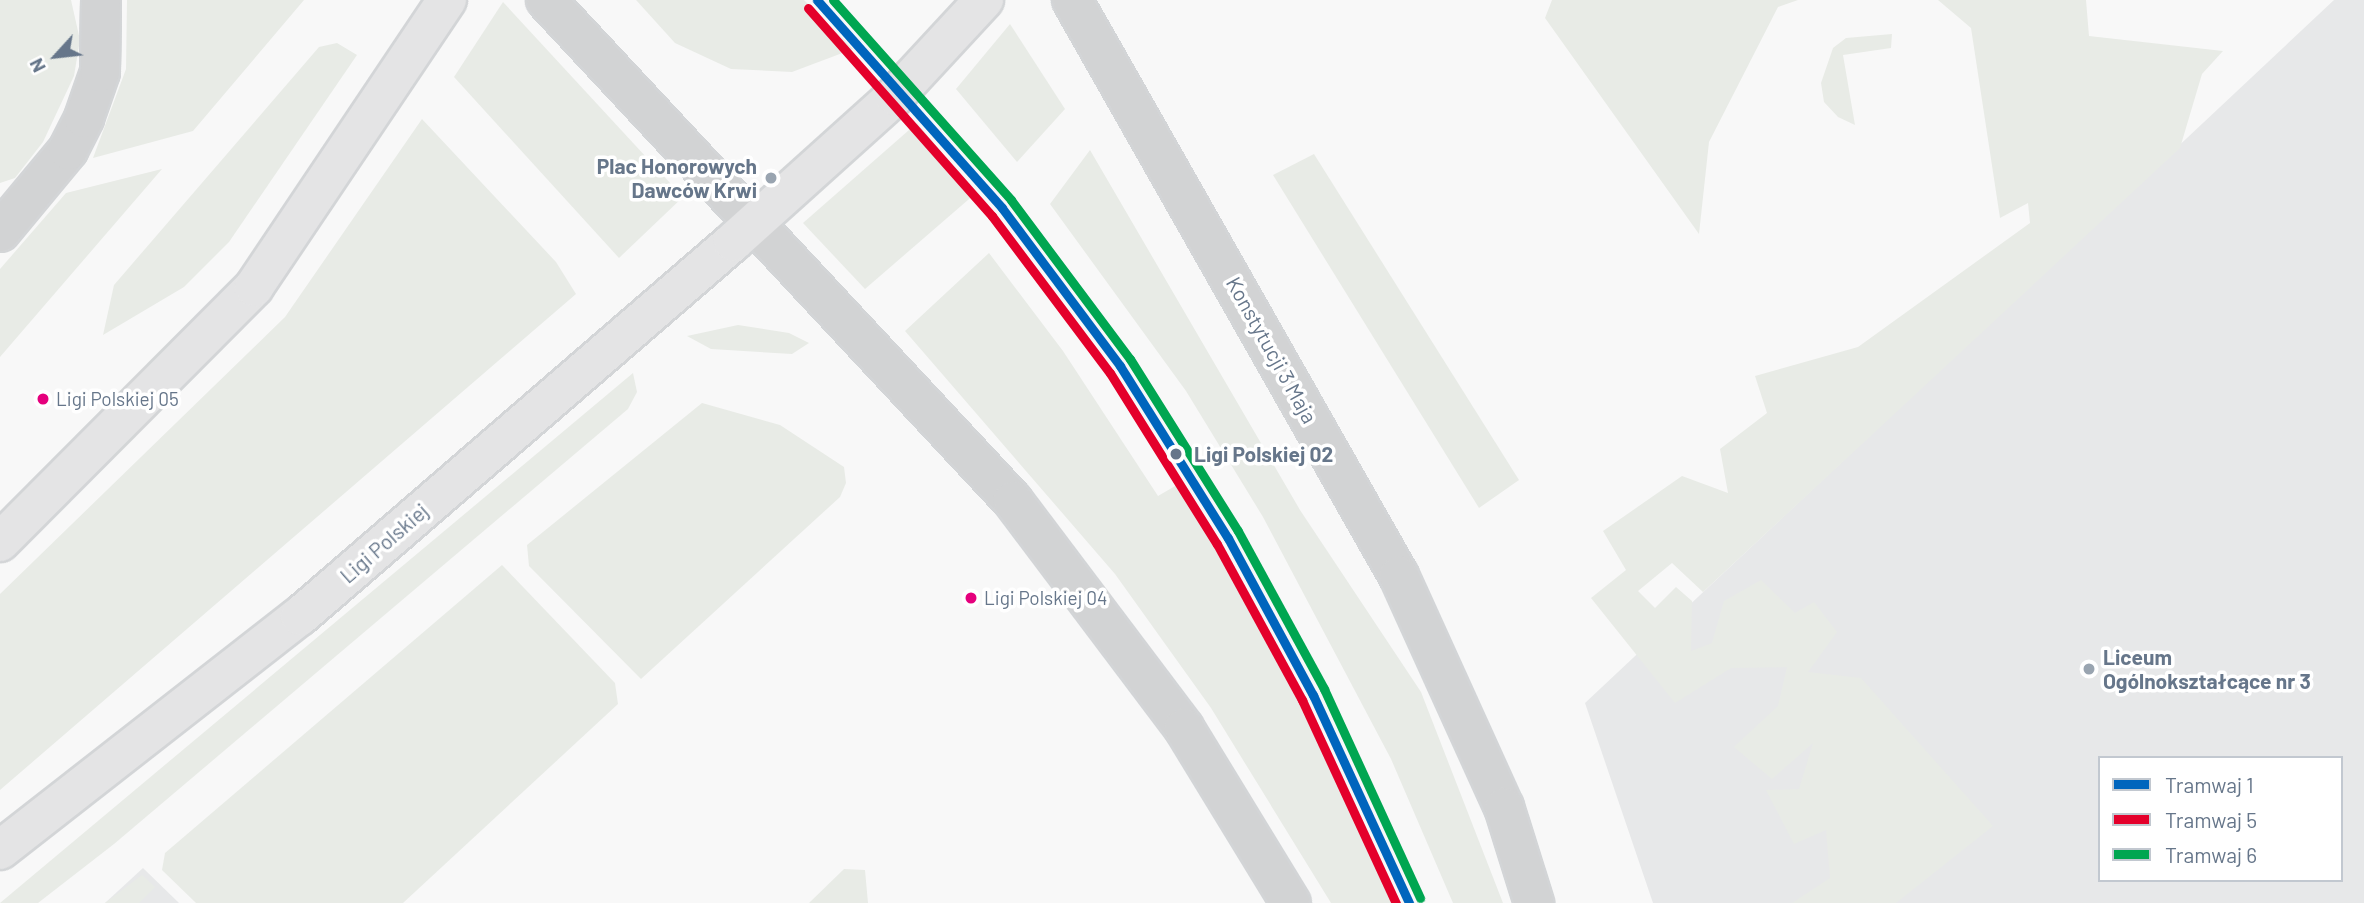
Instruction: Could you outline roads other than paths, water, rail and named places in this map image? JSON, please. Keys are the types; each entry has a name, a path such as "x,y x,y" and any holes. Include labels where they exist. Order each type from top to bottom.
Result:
{"main road":[{"path":"0,542 254,287 447,0"},
{"path":"756,223 895,96 984,0"},
{"name":"Ligi Polskiej","path":"0,850 300,616 756,223"}],"street":[{"path":"0,232 68,150 84,118 100,72 101,0"},
{"path":"547,0 968,448 1058,557 1184,728 1291,903"},
{"name":"Konstytucji 3 Maja","path":"1072,0 1399,576 1504,807 1534,903"}],"tram line":[{"name":"1","path":"817,0 1002,208 1120,366 1228,538 1313,695 1409,903"},
{"name":"6","path":"833,0 1011,200 1130,359 1238,531 1324,689 1420,898"},
{"name":"5","path":"808,8 992,216 1110,373 1217,544 1302,700 1396,903"}],"place":[{"name":"Plac Honorowych Dawców Krwi","path":"771,178"},
{"name":"Ligi Polskiej 05","path":"43,399"},
{"name":"Ligi Polskiej 02","path":"1176,454"},
{"name":"Ligi Polskiej 04","path":"971,598"},
{"name":"Liceum Ogólnokształcące nr 3","path":"2089,669"}]}
